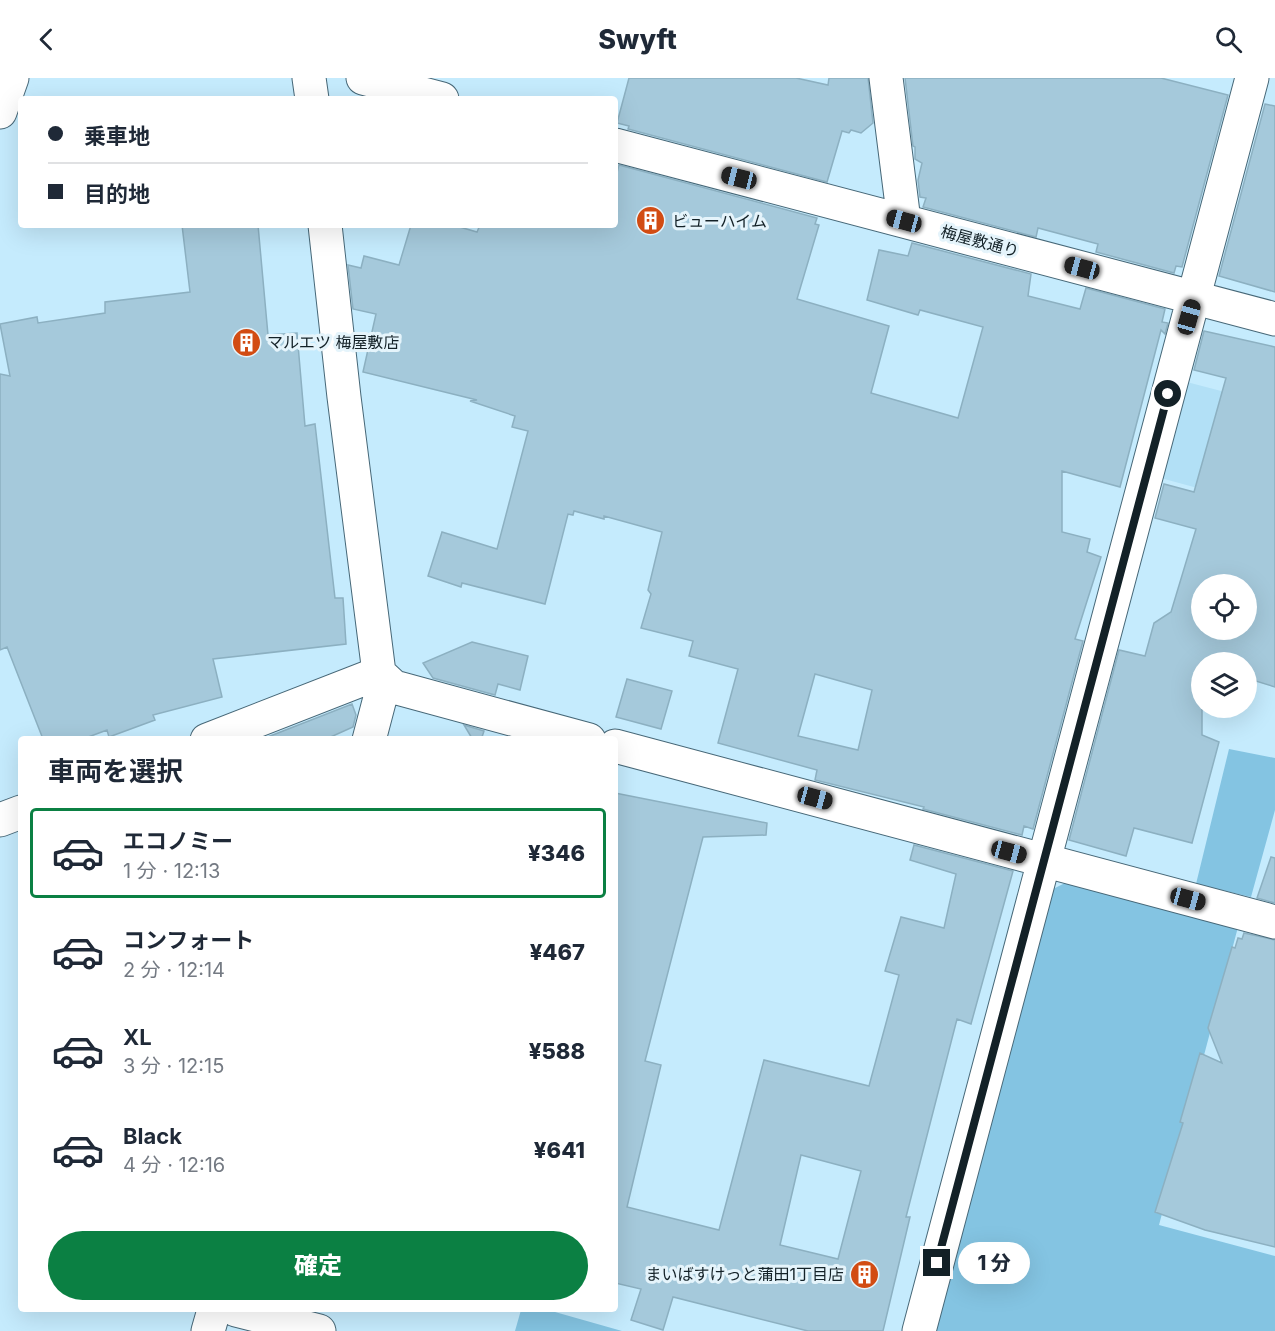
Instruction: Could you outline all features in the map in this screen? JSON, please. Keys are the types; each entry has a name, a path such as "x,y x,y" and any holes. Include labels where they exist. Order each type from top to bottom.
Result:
{"street":[{"path":"0,112 12,78"},
{"path":"309,78 312,96"},
{"path":"363,78 431,96"},
{"path":"886,78 904,221"},
{"path":"919,1331 1252,78"},
{"name":"梅屋敷通り","path":"618,146 1275,319"},
{"path":"325,228 343,387 380,673 380,698 370,736"},
{"path":"380,673 394,687 502,729 558,736"},
{"path":"217,736 380,673"},
{"path":"618,747 1275,922"},
{"path":"0,820 18,813"},
{"path":"208,1331 213,1312"},
{"path":"244,1312 319,1331"}],"shaded area":[{"path":"1183,381 1263,402 1275,509 1157,477"},
{"path":"1229,749 1275,758 1275,810 1251,897 1196,884"},
{"path":"1065,883 1238,927 1159,1225 1275,1256 1275,1331 931,1331 1049,891"},
{"path":"520,1312 555,1312 622,1331 515,1331"}],"building":[{"path":"629,78 796,78 828,85 829,78 868,78 873,123 861,133 851,130 849,133 842,131 827,182 628,129 629,126 618,123"},
{"path":"905,78 1161,78 1228,95 1182,267 1176,266 1174,273 1096,252 1098,244 1038,228 1036,237 923,207 926,198 920,197 918,180 922,163 915,159"},
{"path":"1265,104 1275,106 1275,292 1219,276"},
{"path":"619,165 817,218 815,224 819,225 797,299 889,326 871,393 958,418 983,327 920,310 918,315 867,300 879,250 908,256 912,243 1031,274 1028,296 1080,309 1086,288 1165,309 1162,322 1168,323 1165,334 1161,330 1120,487 1062,471 1062,532 1090,539 1087,552 1101,557 1075,639 1083,641 1033,829 1024,826 1022,835 923,809 924,807 815,780 817,770 718,743 738,669 689,656 693,641 641,628 651,594 648,590 662,532 604,516 604,519 574,511 573,515 568,514 545,604 462,583 461,587 428,576 442,532 497,549 528,431 512,427 515,416 470,401 477,400 363,372 376,314 353,309 348,265 361,268 364,256 399,265 410,228 463,228 477,232 479,228 618,228","holes":["815,674 872,690 858,750 798,736"]},
{"path":"182,228 258,228 268,335 297,333 305,426 315,424 335,598 343,598 346,644 213,659 222,697 153,715 155,720 112,736 109,736 107,730 91,736 42,736 7,647 0,650 0,374 10,376 0,324 37,317 38,323 105,313 105,302 190,292"},
{"path":"1204,331 1275,347 1275,687 1257,681 1257,652 1191,652 1191,718 1202,718 1202,735 1219,742 1192,843 1134,828 1126,856 1069,840 1119,650 1145,656 1154,623 1171,612 1196,529 1155,518 1164,484 1194,492 1226,378 1194,370"},
{"path":"472,642 528,656 520,690 498,684 495,695 433,678 423,663"},
{"path":"627,679 672,691 661,729 616,717"},
{"path":"352,704 356,715 353,727 333,736 270,736"},
{"path":"464,725 484,731 482,736 471,736"},
{"path":"618,794 767,823 766,835 703,837 645,1061 661,1065 627,1207 719,1230 764,1060 869,1086 899,975 885,971 901,917 944,928 956,874 910,860 914,845 1013,871 971,1024 957,1019 906,1217 910,1217 883,1331 808,1331 673,1297 663,1330 631,1320 641,1289 618,1284","holes":["801,1155 861,1171 838,1259 780,1245"]},
{"path":"1271,857 1275,858 1275,903 1257,898"},
{"path":"1244,933 1275,940 1275,1247 1205,1230 1155,1212 1183,1123 1180,1122 1200,1053 1222,1063 1208,1028 1232,947 1235,948 1238,938 1242,939"}],"place":[{"name":"ビューハイム","path":"651,221"},
{"name":"マルエツ 梅屋敷店","path":"246,342"},
{"name":"まいばすけっと蒲田1丁目店","path":"865,1274"}],"route":[{"path":"937,1263 1168,394"}]}
